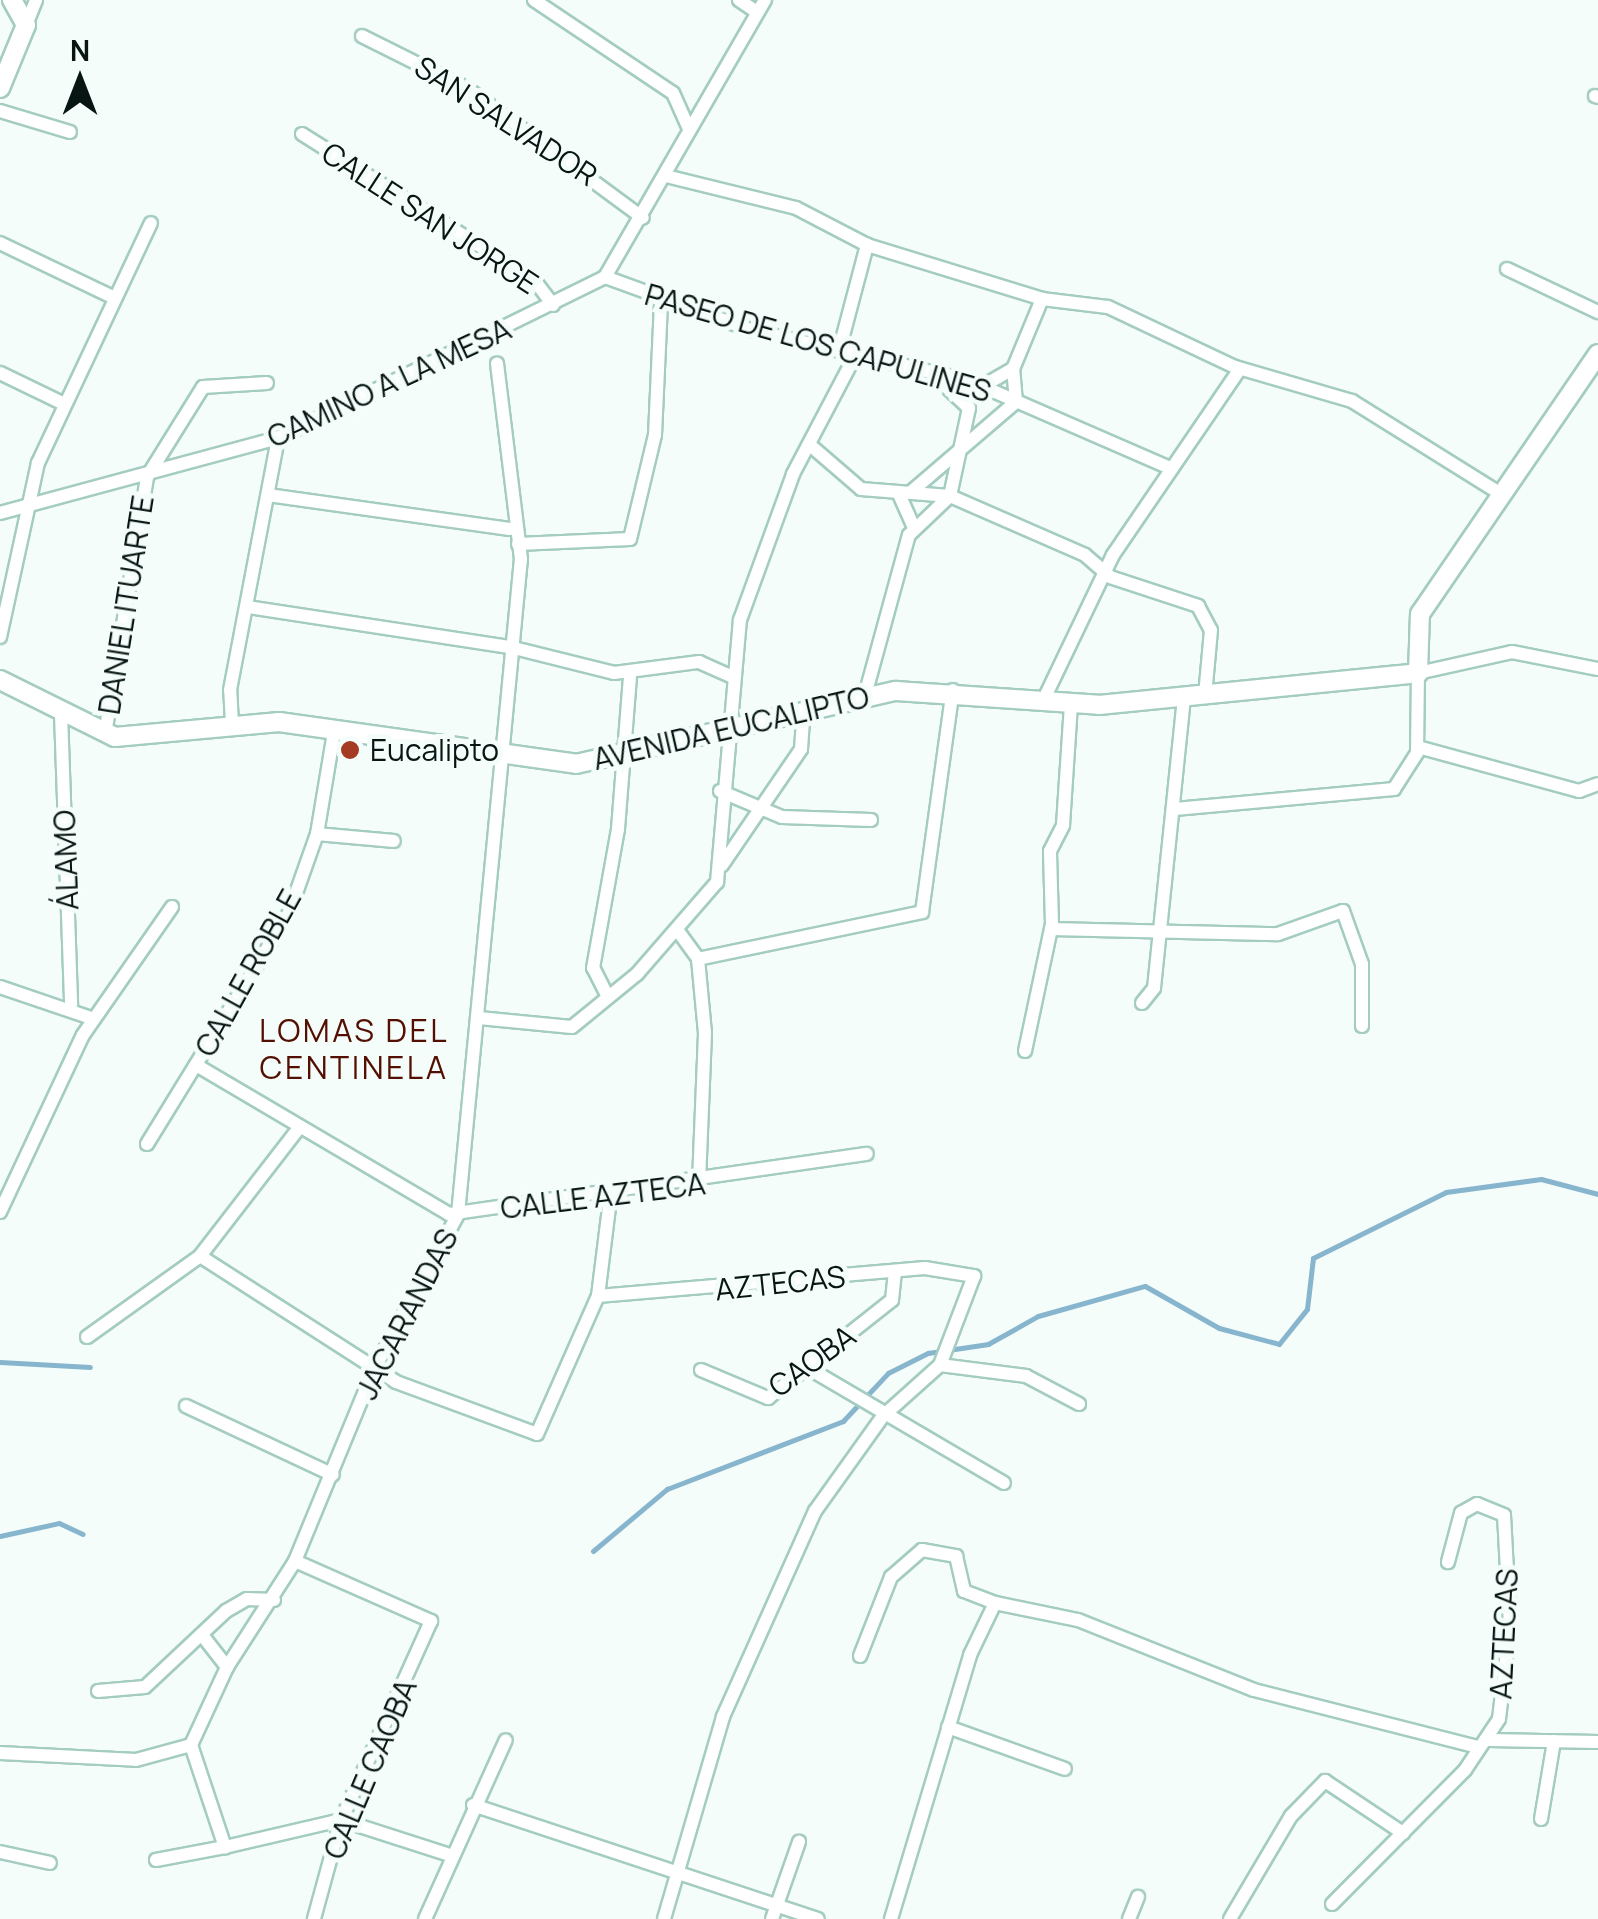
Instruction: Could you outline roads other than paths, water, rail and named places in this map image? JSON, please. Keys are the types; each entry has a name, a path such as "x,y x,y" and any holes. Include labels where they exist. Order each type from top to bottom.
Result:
{"street":[{"path":"12,0 26,26"},
{"path":"0,88 36,0"},
{"path":"534,0 672,92 689,129"},
{"path":"739,0 761,6"},
{"name":"CAMINO A LA MESA","path":"0,513 278,438 605,277 643,218 689,129 761,6"},
{"name":"SAN SALVADOR","path":"362,36 468,89 643,218"},
{"path":"0,111 70,132"},
{"name":"CALLE SAN JORGE","path":"302,134 534,280 553,305"},
{"path":"666,176 796,208 866,245 1042,299 1108,307 1240,369 1352,401 1501,494"},
{"path":"0,637 26,508 64,404 150,223"},
{"path":"0,243 115,298"},
{"path":"838,351 866,245"},
{"path":"1507,269 1598,312"},
{"name":"PASEO DE LOS CAPULINES","path":"605,277 661,302 935,380 983,386 1016,402"},
{"name":"PASEO DE LOS CAPULINES","path":"1016,402 1013,369 1042,299"},
{"path":"497,363 519,502 510,528 518,544 626,544 655,435 661,302"},
{"path":"1175,809 1386,791 1408,773 1418,748 1420,614 1598,354"},
{"path":"722,865 720,791 732,676 745,604 810,445 854,358"},
{"path":"983,386 1013,369"},
{"path":"1044,699 1106,574 1240,369"},
{"path":"0,374 64,404"},
{"path":"914,526 950,496 968,440 966,399 935,380"},
{"path":"146,476 203,387 267,384"},
{"path":"905,493 1016,402 1172,469"},
{"path":"232,724 278,438"},
{"path":"810,445 844,482 950,496 1085,555 1106,574 1206,614 1205,696"},
{"name":"DANIEL ITUARTE","path":"105,734 146,476"},
{"path":"864,699 914,526 905,493"},
{"path":"268,495 510,528"},
{"name":"JACARANDAS","path":"191,1745 227,1667 274,1600 295,1561 374,1369 458,1214 518,544"},
{"path":"248,607 510,647 630,676 677,662 732,676"},
{"path":"1418,673 1512,652 1598,669"},
{"name":"AVENIDA EUCALIPTO","path":"0,680 105,734 137,739 232,724 334,732 564,764 622,757 803,718 864,699 952,690 1071,704 1184,698 1418,673"},
{"path":"606,993 593,968 630,676"},
{"path":"698,959 922,912 952,690"},
{"path":"1142,1004 1154,988 1184,698"},
{"path":"1025,1051 1052,929 1050,851 1063,825 1071,704"},
{"name":"ÁLAMO","path":"61,714 72,1005"},
{"path":"478,1018 572,1026 678,931 801,749 803,718"},
{"name":"CALLE ROBLE","path":"147,1144 289,913 316,834 334,732"},
{"path":"1418,748 1579,791 1598,784"},
{"path":"720,791 782,818 871,820"},
{"path":"316,834 394,841"},
{"path":"0,1212 94,1019 172,906"},
{"path":"1052,929 1278,934 1343,911 1364,974 1362,1026"},
{"path":"678,931 698,959 699,1183"},
{"path":"0,987 72,1005 94,1019"},
{"name":"CALLE AZTECA","path":"196,1064 298,1129 458,1214 611,1191 699,1183 866,1154"},
{"path":"87,1338 200,1256 298,1129"},
{"path":"200,1256 374,1369 447,1408 537,1434 598,1296 611,1191"},
{"name":"AZTECAS","path":"598,1296 895,1272 974,1276 940,1365"},
{"name":"CAOBA","path":"700,1370 765,1399 892,1300 895,1272"},
{"path":"664,1919 723,1718 815,1511 883,1416 940,1365 1026,1376 1079,1404"},
{"path":"808,1368 883,1416 1004,1484"},
{"path":"186,1406 333,1475"},
{"name":"AZTECAS","path":"1448,1562 1461,1513 1477,1504 1504,1516 1510,1626 1483,1744"},
{"path":"860,1656 891,1577 922,1550 956,1556 964,1591 995,1603 1078,1620 1298,1700 1483,1744 1598,1742"},
{"name":"CALLE CAOBA","path":"295,1561 431,1621 341,1820 314,1919"},
{"path":"98,1692 145,1688 247,1599 274,1600"},
{"path":"891,1919 948,1727 995,1603"},
{"path":"202,1635 227,1667"},
{"path":"948,1727 1065,1769"},
{"path":"425,1919 448,1854 506,1740"},
{"path":"1541,1819 1554,1742"},
{"path":"1332,1904 1483,1744"},
{"path":"0,1753 136,1760 191,1745 225,1847"},
{"path":"1230,1919 1291,1816 1324,1781 1403,1833"},
{"path":"473,1805 677,1874 774,1912 818,1919"},
{"path":"156,1860 341,1820 448,1854"},
{"path":"774,1912 799,1842"},
{"path":"0,1852 50,1864"},
{"path":"1129,1919 1138,1898"}],"waterway":[{"path":"593,1551 667,1489 843,1421 888,1373 928,1353 988,1344 1038,1316 1145,1286 1219,1328 1279,1344 1307,1309 1313,1258 1446,1192 1541,1179 1598,1194"},
{"path":"0,1362 90,1367"},
{"path":"0,1536 59,1523 83,1534"}],"place":[{"name":"Eucalipto","path":"350,750"}],"district":[{"name":"LOMAS DEL CENTINELA","path":"354,1050"}]}
